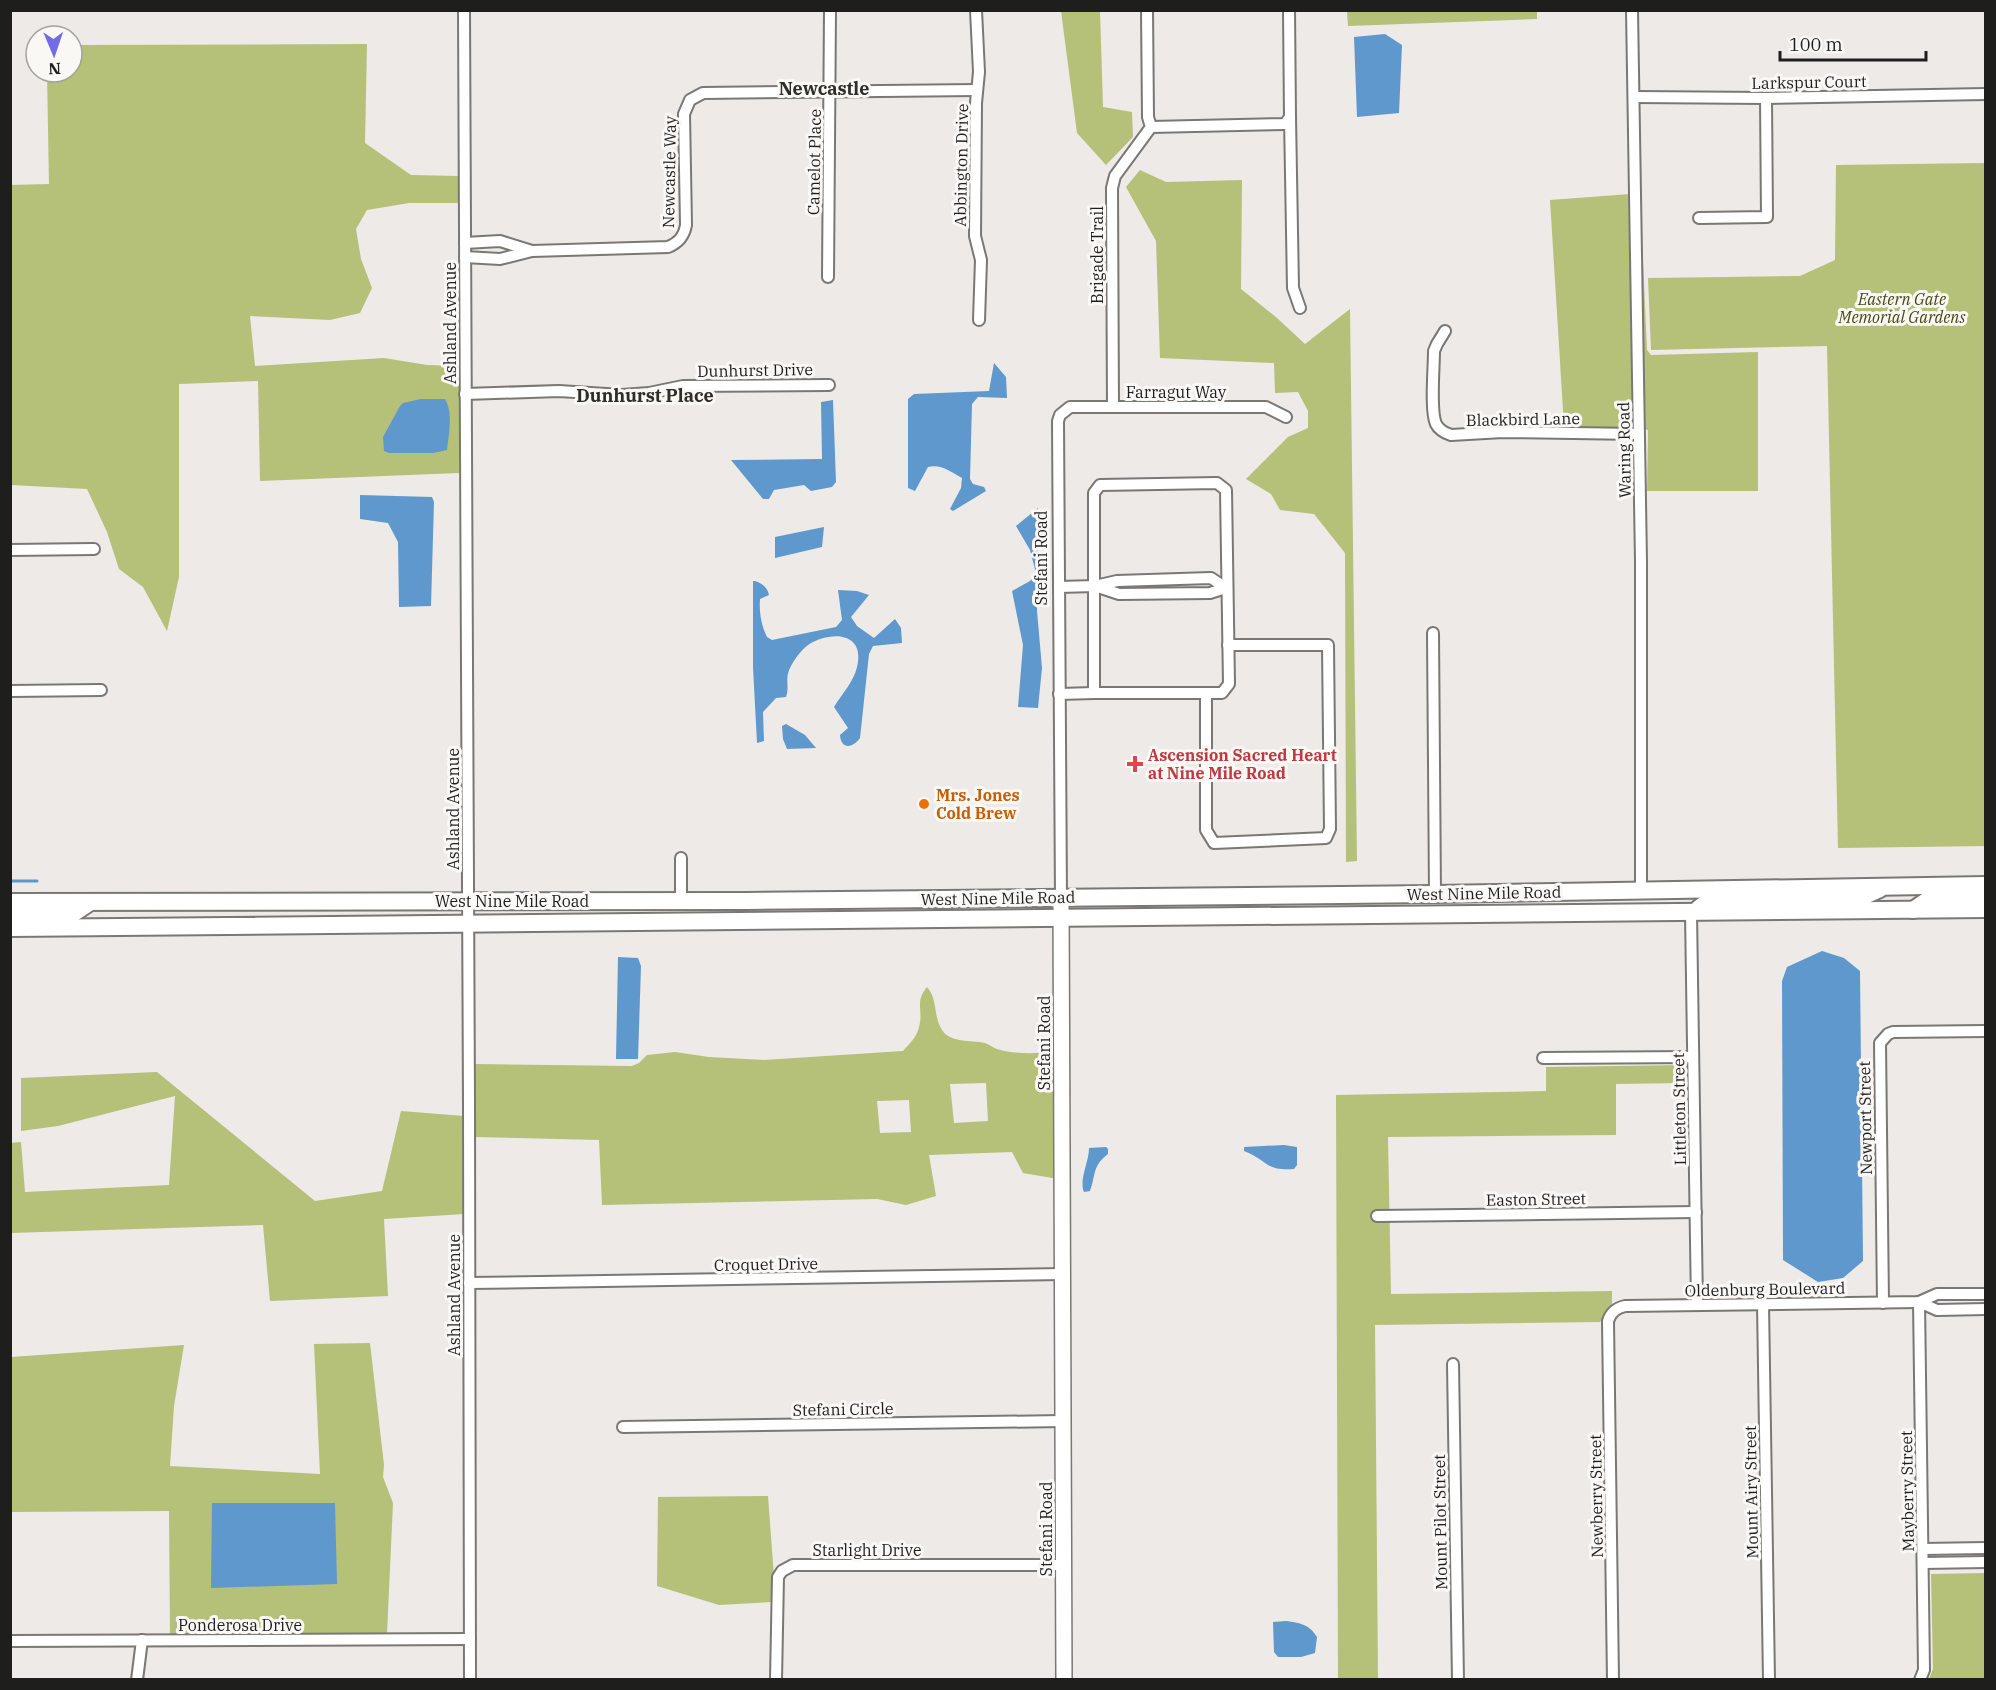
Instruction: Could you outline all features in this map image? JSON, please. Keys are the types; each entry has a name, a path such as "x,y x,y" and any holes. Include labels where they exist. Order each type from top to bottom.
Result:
{"main road":[{"name":"West Nine Mile Road","path":"10,903 1061,898 1986,885"},
{"path":"1691,913 1706,903 1725,900 1858,899 1886,886"},
{"path":"1454,915 1463,906 1607,903 1629,900 1641,890"},
{"path":"1062,919 1073,910 1257,904 1270,896"},
{"path":"1912,910 1932,897 1986,897"},
{"path":"850,921 868,911 1039,910 1057,904 1061,898"},
{"path":"249,926 285,916 454,913 462,909 468,901"},
{"path":"468,924 476,914 650,912 681,901"},
{"path":"10,915 71,915 90,902"},
{"name":"West Nine Mile Road","path":"10,928 1986,909"}],"street":[{"name":"Ashland Avenue","path":"464,10 470,1680"},
{"name":"Camelot Place","path":"828,277 830,10"},
{"name":"Abbington Drive","path":"976,10 979,72 975,236 981,260 980,320"},
{"path":"1147,10 1150,122 1285,124 1290,117"},
{"path":"1289,10 1293,288 1300,309"},
{"name":"Waring Road","path":"1632,10 1641,562 1641,890"},
{"name":"Newcastle Way","path":"465,257 500,259 532,251 668,247 675,244 681,239 686,225 684,114 690,100 696,96 707,93 977,90"},
{"name":"Larkspur Court","path":"1634,97 1766,98 1986,94"},
{"path":"1699,218 1767,217 1766,98"},
{"name":"Brigade Trail","path":"1113,406 1112,188 1115,176 1150,122"},
{"name":"Newcastle Way","path":"465,243 500,241 532,251"},
{"name":"Blackbird Lane","path":"1445,331 1434,351 1434,416 1439,429 1445,433 1451,435 1503,432 1638,434"},
{"name":"Dunhurst Drive","path":"465,394 559,391 622,395 649,393 683,386 829,385"},
{"name":"Farragut Way","path":"1065,410 1070,407 1113,406 1266,407 1286,417"},
{"name":"Stefani Road","path":"1064,1680 1058,421 1065,410"},
{"path":"1059,694 1222,693 1228,684 1226,490 1217,483 1100,484 1094,493 1094,693"},
{"path":"10,550 94,549"},
{"path":"1059,587 1095,586 1119,594 1210,593 1226,588"},
{"path":"1433,633 1436,894"},
{"path":"1206,693 1206,830 1214,843 1326,838 1330,829 1328,645 1228,645"},
{"path":"10,691 101,690"},
{"path":"681,858 681,901"},
{"name":"Littleton Street","path":"1691,913 1697,1305"},
{"name":"Newport Street","path":"1883,1303 1880,1043 1893,1032 1986,1031"},
{"path":"1543,1058 1693,1056"},
{"name":"Easton Street","path":"1377,1216 1696,1212"},
{"name":"Croquet Drive","path":"469,1283 1063,1274"},
{"name":"Oldenburg Boulevard","path":"1612,1313 1625,1306 1919,1302 1937,1294 1986,1294"},
{"name":"Oldenburg Boulevard","path":"1919,1302 1937,1310 1986,1309"},
{"name":"Mayberry Street","path":"1919,1302 1924,1670 1920,1680"},
{"name":"Mount Airy Street","path":"1764,1304 1769,1680"},
{"name":"Newberry Street","path":"1612,1313 1608,1321 1613,1680"},
{"name":"Mount Pilot Street","path":"1453,1364 1458,1680"},
{"name":"Stefani Circle","path":"623,1427 1063,1422"},
{"path":"1923,1549 1986,1548"},
{"path":"1923,1563 1986,1562"},
{"name":"Starlight Drive","path":"776,1680 778,1578 787,1567 793,1564 1064,1565"},
{"name":"Ponderosa Drive","path":"10,1641 470,1639"},
{"path":"137,1680 142,1640"}],"green space":[{"path":"1061,11 1100,11 1103,107 1132,112 1133,137 1106,165 1077,133"},
{"path":"1347,11 1537,11 1537,19 1348,26"},
{"path":"367,44 365,143 411,175 460,176 460,203 409,203 367,210 356,229 361,259 372,288 360,313 330,320 250,316 255,366 384,358 427,365 461,366 459,473 260,481 258,381 179,384 179,577 167,631 143,587 119,569 107,532 87,489 11,485 10,185 49,184 47,84 84,84 84,45"},
{"name":"Eastern Gate Memorial Gardens","path":"1985,163 1985,846 1838,848 1827,346 1651,350 1648,278 1800,276 1835,260 1836,165"},
{"path":"1140,170 1166,182 1242,180 1241,289 1305,344 1350,309 1357,861 1346,862 1345,553 1314,514 1280,510 1271,494 1246,479 1288,437 1308,428 1308,411 1298,392 1275,393 1274,363 1160,358 1156,241 1126,187"},
{"path":"1640,193 1647,350 1651,355 1758,352 1758,491 1647,491 1648,430 1643,429"},
{"path":"1630,194 1633,428 1564,426 1550,200"},
{"path":"927,987 933,997 939,1025 950,1037 985,1043 1012,1052 1057,1052 1058,1179 1023,1173 1012,1152 929,1155 936,1196 906,1205 877,1199 602,1205 599,1140 474,1137 474,1064 632,1066 647,1055 675,1052 709,1057 764,1060 903,1051 918,1031 920,1002","holes":["986,1083 988,1121 954,1123 950,1084","909,1100 911,1132 880,1133 877,1101"]},
{"path":"1685,1065 1684,1083 1616,1084 1616,1135 1388,1137 1391,1294 1612,1291 1612,1304 1600,1322 1375,1325 1378,1679 1338,1679 1336,1095 1546,1091 1546,1067"},
{"path":"157,1072 315,1201 382,1191 401,1111 464,1116 464,1214 384,1219 388,1296 270,1301 263,1225 11,1233 10,1143 21,1142 25,1192 169,1185 175,1096 58,1126 21,1131 21,1078"},
{"path":"370,1343 384,1465 383,1477 393,1503 387,1634 170,1634 169,1511 11,1512 11,1357 184,1345 174,1406 170,1466 320,1474 314,1344"},
{"path":"768,1496 774,1577 772,1602 719,1605 657,1586 658,1497"},
{"path":"1985,1573 1985,1679 1929,1679 1933,1669 1931,1574"}],"water":[{"path":"1385,34 1402,45 1399,113 1357,117 1354,37"},
{"path":"994,363 1006,377 1007,398 978,397 972,404 970,479 973,484 984,487 986,491 953,511 950,509 961,488 962,478 950,471 928,467 915,491 908,488 908,399 914,394 989,391"},
{"path":"421,399 445,399 450,417 447,450 433,453 384,451 383,437 400,406 403,403"},
{"path":"833,400 836,482 832,487 811,491 804,485 774,490 769,499 763,499 731,460 822,459 821,402"},
{"path":"360,495 432,497 434,502 431,606 399,607 398,542 388,523 360,519"},
{"path":"1038,508 1037,611 1042,668 1038,708 1018,707 1023,645 1012,591 1030,581 1036,573 1030,550 1016,526"},
{"path":"824,527 822,547 775,558 775,537"},
{"path":"753,581 765,587 769,595 760,599 760,614 767,637 772,640 836,627 842,620 838,590 857,591 869,595 851,617 857,626 874,638 895,619 901,628 902,643 873,646 869,654 860,738 854,744 848,746 841,740 840,735 848,728 834,707 857,667 857,648 846,638 839,636 813,642 806,646 798,656 789,671 786,697 776,698 763,712 764,741 757,743 753,667"},
{"path":"786,724 805,735 816,748 787,749 782,726"},
{"path":"1822,951 1844,958 1860,971 1863,1261 1843,1278 1818,1282 1783,1260 1782,981 1787,967"},
{"path":"618,957 638,958 641,966 638,1059 616,1059"},
{"path":"1284,1145 1297,1147 1297,1165 1294,1169 1271,1167 1244,1151 1244,1147"},
{"path":"1106,1147 1108,1154 1097,1167 1090,1191 1084,1192 1083,1182 1089,1148"},
{"path":"212,1503 335,1503 337,1584 211,1588"},
{"path":"1286,1621 1311,1629 1317,1637 1315,1653 1301,1657 1278,1657 1274,1652 1273,1622"}],"waterway":[{"path":"10,881 37,881"}],"place":[{"name":"Ascension Sacred Heart at Nine Mile Road","path":"1135,764"},
{"name":"Mrs. Jones Cold Brew","path":"924,804"}],"district":[{"name":"Newcastle","path":"824,88"},
{"name":"Dunhurst Place","path":"645,395"}]}
